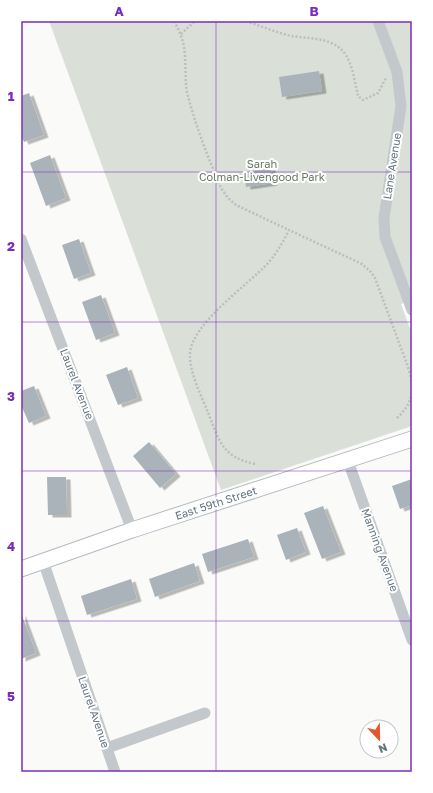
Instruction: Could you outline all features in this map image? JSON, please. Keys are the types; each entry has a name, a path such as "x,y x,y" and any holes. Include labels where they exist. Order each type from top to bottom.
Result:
{"street":[{"name":"Lane Avenue","path":"378,21 397,72 401,106 384,218 385,237 412,310"},
{"name":"Laurel Avenue","path":"21,239 132,530"},
{"name":"East 59th Street","path":"21,569 132,530 412,439"},
{"name":"Manning Avenue","path":"348,461 412,640"},
{"name":"Laurel Avenue","path":"43,561 115,772"},
{"path":"107,748 205,713"}],"path":[{"path":"174,21 181,34 184,45 187,92 202,139 221,188 228,198 236,205 362,264 371,272 378,285 408,364 412,381"},
{"path":"181,34 196,21"},
{"path":"246,21 289,35 325,40 336,45 345,54 350,62 358,96 363,100 378,93 387,74"},
{"path":"255,464 244,462 234,457 224,449 197,386 192,370 190,355 191,347 206,322 267,265 276,254 289,230"},
{"path":"397,418 408,406 412,397 412,391"}],"green space":[{"name":"Sarah Colman-Livengood Park","path":"49,21 412,21 412,299 401,304 412,334 412,426 221,490"}],"building":[{"path":"319,71 322,91 282,97 279,77"},
{"path":"29,93 44,135 24,142 21,135 21,96"},
{"path":"50,155 66,198 46,206 30,163"},
{"path":"271,168 273,183 246,187 244,172"},
{"path":"79,239 91,273 74,279 62,245"},
{"path":"101,295 115,333 96,340 82,302"},
{"path":"127,367 138,398 118,405 106,375"},
{"path":"34,386 46,416 29,423 21,405 21,391"},
{"path":"149,442 176,474 160,488 133,456"},
{"path":"47,477 66,477 67,515 48,515"},
{"path":"412,479 412,505 400,509 392,486"},
{"path":"323,506 341,552 322,559 304,513"},
{"path":"297,528 306,552 286,560 277,535"},
{"path":"248,539 254,557 208,572 202,554"},
{"path":"194,563 200,581 155,597 149,579"},
{"path":"131,579 137,599 87,615 81,596"},
{"path":"21,613 36,653 21,659"}]}
